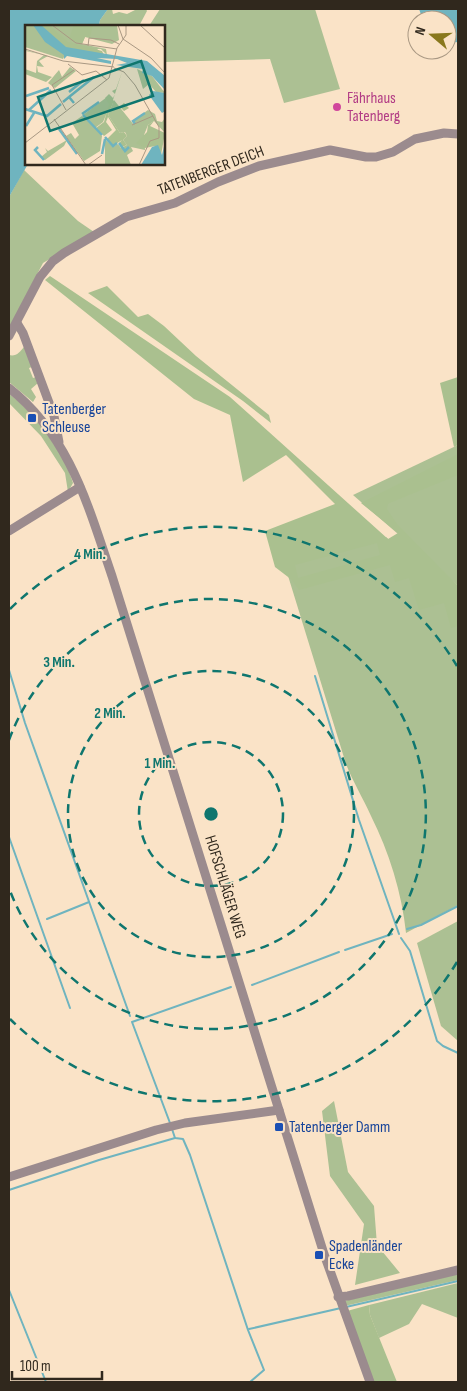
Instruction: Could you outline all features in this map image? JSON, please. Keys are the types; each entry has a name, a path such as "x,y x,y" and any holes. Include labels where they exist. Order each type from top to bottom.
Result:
{"street":[{"name":"TATENBERGER DEICH","path":"9,336 40,277 53,261 126,218 169,205 218,182 259,166 330,150 366,157 380,156 393,152 415,139 444,133 458,134"},
{"path":"17,323 23,333 54,416 60,445"},
{"path":"9,388 37,415 60,445"},
{"name":"HOFSCHLÄGER WEG","path":"60,445 80,487 112,576 341,1304 370,1382"},
{"path":"9,531 80,487"},
{"path":"9,1177 156,1130 185,1123 279,1110"},
{"path":"341,1304 348,1296 458,1270"}],"green space":[{"path":"108,9 112,9 113,14 119,12 127,14 137,9 146,9 147,11 140,25 99,25 100,20"},
{"path":"160,9 315,9 340,89 284,103 270,59 165,62 165,25 150,25"},
{"path":"24,170 78,221 94,232 43,263 9,328 9,197"},
{"path":"50,276 230,397 388,539 398,533 361,503 458,454 458,475 392,502 388,504 387,509 397,524 458,586 458,626 451,628 444,603 419,610 409,578 395,582 390,565 299,590 292,580 275,567 265,531 335,504 286,455 243,482 230,415 194,399 45,280","holes":["377,543 380,555 298,578 295,565"]},
{"path":"107,286 138,317 148,314 164,326 196,356 269,415 271,423 243,401 88,293"},
{"path":"24,347 32,367 29,368 33,378 36,377 38,383 31,389 36,397 33,402 9,382 9,355 16,355"},
{"path":"458,377 458,445 454,447 440,383"},
{"path":"9,394 28,410 56,447 73,483 68,492 65,473 41,436 9,403"},
{"path":"458,445 458,586 353,495"},
{"path":"386,537 458,604 458,905 406,933 398,888 389,858 378,830 346,764 285,566"},
{"path":"458,921 458,1041 441,1026 417,943"},
{"path":"334,1101 348,1172 374,1206 377,1245 400,1273 355,1285 364,1224 330,1176 322,1111"},
{"path":"458,1274 458,1280 345,1305 344,1301"},
{"path":"458,1283 458,1318 422,1304 409,1324 379,1338 370,1315 369,1305"},
{"path":"369,1305 370,1315 397,1382 374,1382 347,1311"}],"water":[{"path":"9,9 108,9 100,20 99,25 25,25 25,165 27,165 9,197"},
{"path":"458,9 458,42 457,10 419,10"}],"waterway":[{"path":"9,670 25,723 130,1016"},
{"path":"315,676 359,820 399,934"},
{"path":"9,837 70,1008"},
{"path":"47,919 89,902"},
{"path":"407,929 421,925 458,906"},
{"path":"345,950 392,934"},
{"path":"401,938 410,951 437,1041 458,1053"},
{"path":"252,985 339,952"},
{"path":"170,1123 132,1022 231,987"},
{"path":"172,1129 175,1138 183,1139 190,1155 248,1330 264,1370 250,1382"},
{"path":"9,1190 99,1160 175,1138"},
{"path":"346,1307 458,1281"},
{"path":"9,1290 46,1382"},
{"path":"249,1329 341,1308"}],"place":[{"name":"Fährhaus Tatenberg","path":"337,107"},
{"name":"Tatenberger Schleuse","path":"32,418"},
{"name":"Tatenberger Damm","path":"279,1127"},
{"name":"Spadenländer Ecke","path":"319,1255"}]}
